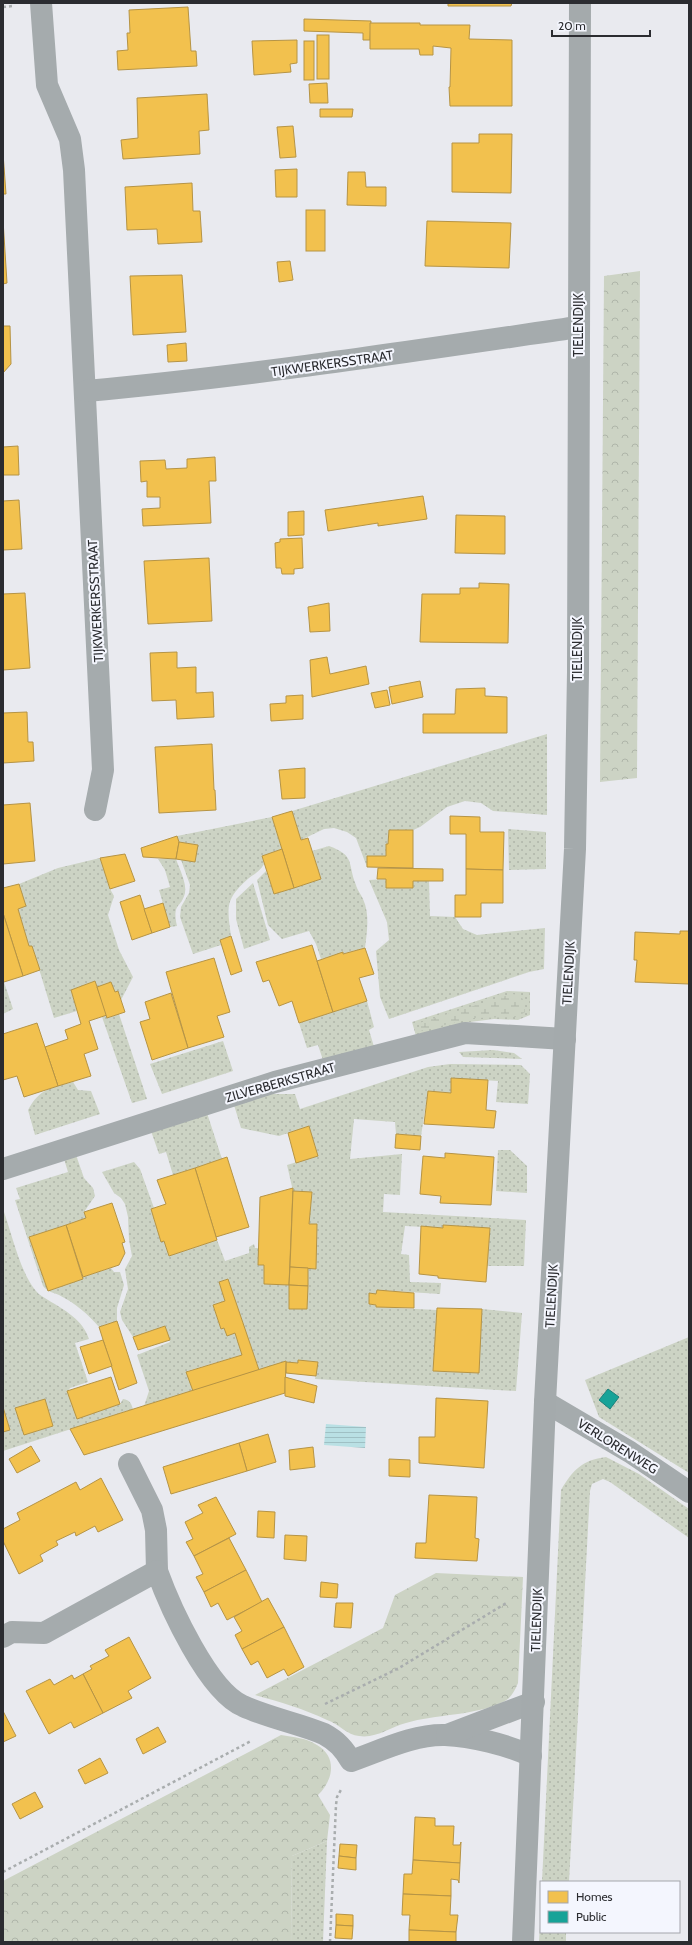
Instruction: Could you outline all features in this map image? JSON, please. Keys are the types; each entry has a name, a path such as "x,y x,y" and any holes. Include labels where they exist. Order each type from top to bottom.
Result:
{"street":[{"name":"TIJKWERKERSSTRAAT","path":"41,3 47,85 70,139 74,170 86,391 103,770 95,810"},
{"name":"TIELENDIJK","path":"523,1942 532,1756 545,1402 575,834 578,672 580,3"},
{"name":"TIJKWERKERSSTRAAT","path":"86,391 200,380 320,365 578,327"},
{"name":"ZILVERBERKSTRAAT","path":"3,1169 275,1082 465,1033 564,1039"},
{"name":"VERLORENWEG","path":"545,1402 630,1452 689,1492"},
{"path":"129,1464 152,1510 156,1530 157,1571 168,1601 211,1678 226,1695 242,1706 324,1734 335,1740 344,1749 351,1761 405,1742 445,1735 534,1702"},
{"path":"3,1637 12,1632 44,1632 157,1571"},
{"path":"445,1735 512,1747 532,1756"}],"path":[{"path":"330,1942 336,1805 337,1797 349,1777 351,1761"}],"green space":[{"path":"640,271 637,778 600,782 604,276"},
{"path":"547,734 547,815 493,811 481,803 465,801 447,807 420,827 413,830 389,830 388,844 386,844 386,856 367,856 367,867 356,838 347,832 334,828 324,829 301,840 292,811"},
{"path":"272,817 282,849 262,856 264,864 258,872 241,885 232,898 229,910 231,936 220,940 221,945 193,954 180,917 181,907 189,893 190,885 181,860 198,845 179,842 177,836"},
{"path":"508,829 546,832 546,869 509,870"},
{"path":"329,846 343,853 349,861 353,877 367,911 367,929 365,948 321,959 316,944 309,931 282,939 268,925 257,880 266,871 274,894 321,879 312,851"},
{"path":"100,858 110,889 114,896 108,915 119,950 133,977 121,1000 118,991 115,992 97,987 95,981 71,990 77,1011 54,1018 32,946 29,946 18,909 26,906 19,884 58,868"},
{"path":"158,859 176,859 184,880 185,893 176,909 177,926 170,927 159,890 170,887 165,870"},
{"path":"386,879 386,888 413,888 413,881 429,881 430,916 455,917 463,929 477,935 545,928 544,969 529,972 389,1019 380,997 376,951 389,940 387,922 369,880"},
{"path":"253,883 270,940 244,949 236,919 236,899"},
{"path":"3,979 13,1009 3,1014"},
{"path":"507,991 530,992 530,1015 518,1020 494,1019 462,1023 416,1036 412,1022"},
{"path":"512,994 521,997 525,1005 525,1012 518,1017 474,1018 420,1031 419,1023"},
{"path":"367,1001 374,1027 369,1030 375,1050 325,1066 318,1045 307,1048 299,1023"},
{"path":"119,1014 147,1099 132,1103 102,1017 107,1015 108,1018"},
{"path":"223,1041 233,1071 162,1094 150,1064"},
{"path":"493,1050 514,1053 522,1059 463,1057 459,1052"},
{"path":"450,1064 521,1065 530,1074 528,1104 496,1102 498,1081 451,1078 451,1093 428,1091 421,1136 396,1134 395,1122 354,1119 350,1159 402,1154 400,1195 384,1194 383,1212 526,1220 524,1266 487,1266 490,1228 443,1225 443,1228 405,1226 401,1254 409,1255 410,1282 441,1283 440,1294 377,1290 376,1294 369,1294 369,1304 376,1305 376,1307 437,1310 433,1371 478,1373 482,1309 522,1313 516,1391 315,1379 318,1362 298,1360 298,1363 286,1362 259,1370 227,1279 219,1282 225,1301 213,1305 221,1329 224,1328 227,1335 235,1333 242,1355 187,1371 193,1391 144,1406 149,1391 137,1355 170,1342 165,1326 133,1337 122,1320 120,1312 128,1289 125,1269 132,1256 129,1240 128,1217 125,1204 121,1198 114,1193 102,1172 134,1162 140,1169 154,1208 151,1209 161,1241 164,1241 169,1256 217,1240 225,1261 249,1253 249,1247 254,1244 255,1248 259,1248 258,1265 264,1265 264,1284 289,1285 290,1309 307,1309 308,1268 315,1269 317,1224 309,1224 312,1192 293,1191 287,1165 317,1156 309,1126 279,1136 241,1128 234,1105 265,1094 295,1094 300,1109 428,1067"},
{"path":"73,1082 78,1090 91,1091 100,1114 35,1135 28,1110 32,1103 37,1097 47,1090"},
{"path":"207,1113 222,1159 173,1175 166,1152 159,1154 151,1131"},
{"path":"498,1150 510,1150 527,1166 527,1193 496,1191"},
{"path":"76,1155 84,1178 93,1188 95,1196 84,1212 86,1218 29,1238 48,1290 43,1286 15,1200 20,1199 16,1188 68,1172 64,1159"},
{"path":"3,1209 25,1274 30,1283 39,1294 73,1316 82,1326 89,1339 75,1343 88,1382 70,1388 68,1391 77,1418 120,1404 123,1399 130,1402 133,1409 3,1451 3,1432 10,1429 3,1407","holes":["45,1400 53,1426 24,1435 16,1408"]},
{"path":"111,1268 114,1272 120,1272 124,1285 117,1308 117,1321 99,1327 76,1305 49,1291 83,1279 83,1277"},
{"path":"689,1337 689,1473 599,1417 585,1380"},
{"path":"606,1457 639,1474 689,1509 689,1538 610,1482 603,1479 592,1484 590,1491 569,1881 542,1881 561,1490 579,1467 584,1463"},
{"path":"436,1573 523,1577 518,1683 510,1697 501,1703 490,1707 466,1713 418,1720 371,1736 365,1736 351,1734 310,1712 255,1695 383,1628 395,1595"},
{"path":"281,1735 304,1739 317,1745 324,1750 328,1756 331,1769 327,1783 318,1795 330,1815 327,1841 292,1856 291,1942 3,1942 3,1881"},
{"path":"327,1841 323,1942 291,1942 292,1856"},
{"path":"540,1924 540,1933 566,1933 566,1942 539,1942"}],"water":[{"path":"326,1424 366,1427 365,1448 324,1445"}],"building: Homes":[{"path":"448,3 512,3 511,6 448,6"},
{"path":"188,7 191,51 196,51 197,66 118,70 117,51 128,50 127,33 130,33 129,10"},
{"path":"304,19 371,21 370,40 363,40 363,33 304,31"},
{"path":"370,23 470,25 469,39 512,40 512,106 450,106 449,87 451,48 433,46 433,55 420,55 419,49 370,49"},
{"path":"317,35 329,35 329,79 317,79"},
{"path":"297,40 297,63 290,64 291,72 254,75 252,41"},
{"path":"304,41 314,41 314,80 304,80"},
{"path":"327,83 328,103 310,103 309,84"},
{"path":"207,94 209,130 199,131 200,154 123,159 121,140 138,138 137,98"},
{"path":"320,109 353,109 352,117 320,117"},
{"path":"293,126 296,157 280,158 277,127"},
{"path":"479,134 512,134 511,193 452,192 452,143 479,143"},
{"path":"3,153 6,194 3,194"},
{"path":"297,169 297,197 276,197 275,170"},
{"path":"348,172 365,172 366,187 386,187 386,206 347,205"},
{"path":"192,183 193,211 200,211 202,242 158,244 157,229 127,230 125,187"},
{"path":"306,210 325,210 325,251 306,251"},
{"path":"3,220 7,283 3,284"},
{"path":"427,221 511,223 509,268 425,266"},
{"path":"290,261 293,280 279,282 277,262"},
{"path":"182,275 186,332 133,335 130,276"},
{"path":"3,326 10,326 11,364 3,373"},
{"path":"186,343 187,361 168,362 167,345"},
{"path":"18,446 19,475 3,475 3,447"},
{"path":"215,457 216,481 209,481 211,523 143,526 142,509 160,508 160,497 147,497 147,481 141,482 140,461 165,460 166,469 187,468 187,459"},
{"path":"423,496 427,519 378,526 378,523 328,531 325,510"},
{"path":"19,500 22,549 3,550 3,501"},
{"path":"304,511 304,535 288,536 288,512"},
{"path":"456,515 505,516 505,554 455,553"},
{"path":"302,538 303,568 294,569 294,574 282,574 281,568 276,568 275,543 280,542 280,539"},
{"path":"209,558 212,621 148,624 144,561"},
{"path":"479,583 509,584 508,643 420,642 422,594 460,594 460,588 479,588"},
{"path":"25,593 30,668 3,670 3,594"},
{"path":"329,603 330,631 310,632 308,607"},
{"path":"177,652 177,668 196,667 196,693 213,692 214,717 177,719 176,700 152,701 150,653"},
{"path":"327,657 330,674 366,666 369,684 312,697 310,660"},
{"path":"420,681 423,697 392,704 389,687"},
{"path":"485,688 485,696 507,697 507,733 423,733 423,714 455,714 456,689"},
{"path":"387,690 390,705 375,708 371,693"},
{"path":"303,695 303,719 271,721 270,704 286,703 286,696"},
{"path":"27,712 28,742 33,742 34,761 3,763 3,713"},
{"path":"212,744 216,810 159,813 155,747"},
{"path":"305,768 305,798 282,799 279,770"},
{"path":"30,803 35,861 3,864 3,805"},
{"path":"292,811 301,840 308,838 321,879 294,888 272,817"},
{"path":"450,816 480,817 480,832 504,832 503,870 466,869 466,834 450,834"},
{"path":"389,830 413,830 413,868 367,867 367,856 386,856 386,844 388,844"},
{"path":"177,836 179,842 176,859 143,857 141,848"},
{"path":"179,842 198,845 195,862 176,859"},
{"path":"282,849 294,888 274,894 262,856"},
{"path":"125,854 135,881 110,889 100,858"},
{"path":"378,868 443,869 443,881 413,881 413,888 386,888 386,879 377,879"},
{"path":"466,869 503,870 503,903 481,903 481,917 455,917 455,895 466,895"},
{"path":"19,884 26,906 18,909 29,946 32,946 40,970 23,976 3,913 3,888"},
{"path":"140,895 152,933 132,940 120,902"},
{"path":"163,903 170,927 152,933 144,909"},
{"path":"3,913 23,976 4,982 3,979"},
{"path":"680,931 689,931 689,984 635,982 637,960 634,960 635,932 680,934"},
{"path":"231,936 242,971 231,975 220,940"},
{"path":"312,945 333,1012 299,1023 292,1001 279,1006 269,980 263,982 256,962"},
{"path":"365,948 374,974 359,978 367,1001 333,1012 317,961 343,952 343,954"},
{"path":"214,958 230,1012 217,1016 224,1037 188,1048 166,972"},
{"path":"95,981 107,1015 89,1021 98,1049 84,1054 91,1076 58,1086 45,1047 68,1039 65,1030 81,1024 71,990"},
{"path":"111,982 115,992 118,991 125,1012 107,1018 97,987"},
{"path":"171,993 188,1048 152,1060 140,1022 150,1019 145,1002"},
{"path":"37,1023 58,1086 24,1097 17,1076 3,1080 3,1034"},
{"path":"451,1078 488,1080 486,1110 496,1111 494,1128 424,1124 428,1091 451,1093"},
{"path":"309,1126 318,1156 296,1163 288,1133"},
{"path":"396,1134 421,1136 420,1150 395,1148"},
{"path":"445,1153 494,1157 491,1205 440,1203 441,1196 420,1194 423,1156 445,1158"},
{"path":"227,1157 249,1227 216,1237 195,1168"},
{"path":"195,1168 217,1240 169,1256 164,1241 161,1242 151,1209 166,1204 157,1180"},
{"path":"293,1188 289,1285 264,1284 264,1265 258,1265 260,1197"},
{"path":"293,1191 312,1192 309,1224 317,1224 316,1269 290,1267"},
{"path":"112,1203 125,1242 122,1243 125,1253 119,1265 83,1277 66,1225 86,1218 84,1212"},
{"path":"66,1225 83,1279 48,1291 29,1237"},
{"path":"443,1225 490,1228 486,1282 438,1278 438,1276 419,1274 421,1226 443,1228"},
{"path":"290,1267 308,1268 308,1286 289,1285"},
{"path":"228,1279 259,1370 193,1391 186,1372 242,1355 235,1333 227,1336 224,1328 221,1329 213,1305 225,1301 219,1282"},
{"path":"289,1285 308,1286 307,1309 289,1309"},
{"path":"377,1290 414,1293 414,1308 376,1307 376,1305 369,1304 369,1293 376,1294"},
{"path":"437,1308 482,1309 479,1373 433,1371"},
{"path":"117,1321 137,1383 119,1390 99,1327"},
{"path":"165,1326 170,1340 138,1350 133,1337"},
{"path":"103,1340 112,1366 89,1374 80,1347"},
{"path":"298,1360 318,1362 316,1376 286,1373 286,1362 298,1363"},
{"path":"286,1361 285,1393 84,1455 70,1429"},
{"path":"111,1377 120,1404 77,1419 67,1391"},
{"path":"285,1377 317,1386 314,1403 285,1396"},
{"path":"436,1398 488,1401 484,1468 419,1463 419,1437 435,1437"},
{"path":"45,1399 53,1426 24,1435 15,1408"},
{"path":"3,1407 10,1430 3,1432"},
{"path":"268,1434 276,1462 247,1471 239,1443"},
{"path":"239,1443 247,1471 171,1494 163,1467"},
{"path":"31,1446 40,1461 17,1473 9,1459"},
{"path":"313,1447 315,1467 290,1470 289,1450"},
{"path":"389,1459 410,1460 410,1477 389,1476"},
{"path":"101,1478 123,1520 98,1532 95,1526 76,1536 75,1532 56,1541 58,1545 40,1555 43,1561 19,1574 3,1541 3,1529 20,1520 17,1513 76,1482 80,1490"},
{"path":"429,1495 477,1497 475,1538 479,1539 477,1561 415,1558 416,1543 426,1543"},
{"path":"216,1497 236,1534 194,1556 186,1542 193,1539 185,1522 203,1513 198,1505"},
{"path":"258,1511 275,1512 274,1538 257,1537"},
{"path":"285,1535 307,1536 306,1561 284,1559"},
{"path":"229,1538 246,1570 204,1592 196,1577 203,1574 194,1556"},
{"path":"246,1570 262,1602 227,1620 218,1603 211,1607 204,1592"},
{"path":"321,1582 338,1584 337,1598 320,1597"},
{"path":"268,1598 284,1627 242,1649 235,1635 242,1631 234,1617"},
{"path":"336,1603 353,1603 351,1628 334,1627"},
{"path":"284,1627 304,1667 288,1676 284,1669 267,1678 258,1661 251,1665 242,1649"},
{"path":"129,1637 151,1678 128,1691 132,1698 103,1713 83,1674 92,1669 90,1666 109,1656 105,1650"},
{"path":"83,1674 103,1713 74,1728 71,1722 49,1734 26,1691 50,1679 54,1685 72,1675 74,1679"},
{"path":"3,1711 16,1736 3,1742"},
{"path":"158,1727 166,1742 143,1754 136,1739"},
{"path":"100,1758 108,1773 85,1784 78,1770"},
{"path":"35,1792 43,1807 20,1819 12,1804"},
{"path":"415,1817 435,1818 435,1826 454,1826 453,1845 460,1845 461,1842 460,1863 413,1860"},
{"path":"340,1844 357,1845 356,1858 339,1856"},
{"path":"339,1856 356,1858 356,1870 338,1868"},
{"path":"413,1860 460,1863 459,1883 458,1880 451,1879 451,1896 403,1894 404,1874 412,1874"},
{"path":"403,1894 451,1896 450,1915 458,1915 456,1932 409,1930 410,1915 402,1915"},
{"path":"336,1914 353,1915 353,1926 336,1925"},
{"path":"336,1925 353,1926 352,1939 335,1938"},
{"path":"409,1930 456,1932 456,1942 409,1942"}],"building: Public":[{"path":"608,1389 619,1397 610,1409 599,1400"}]}
